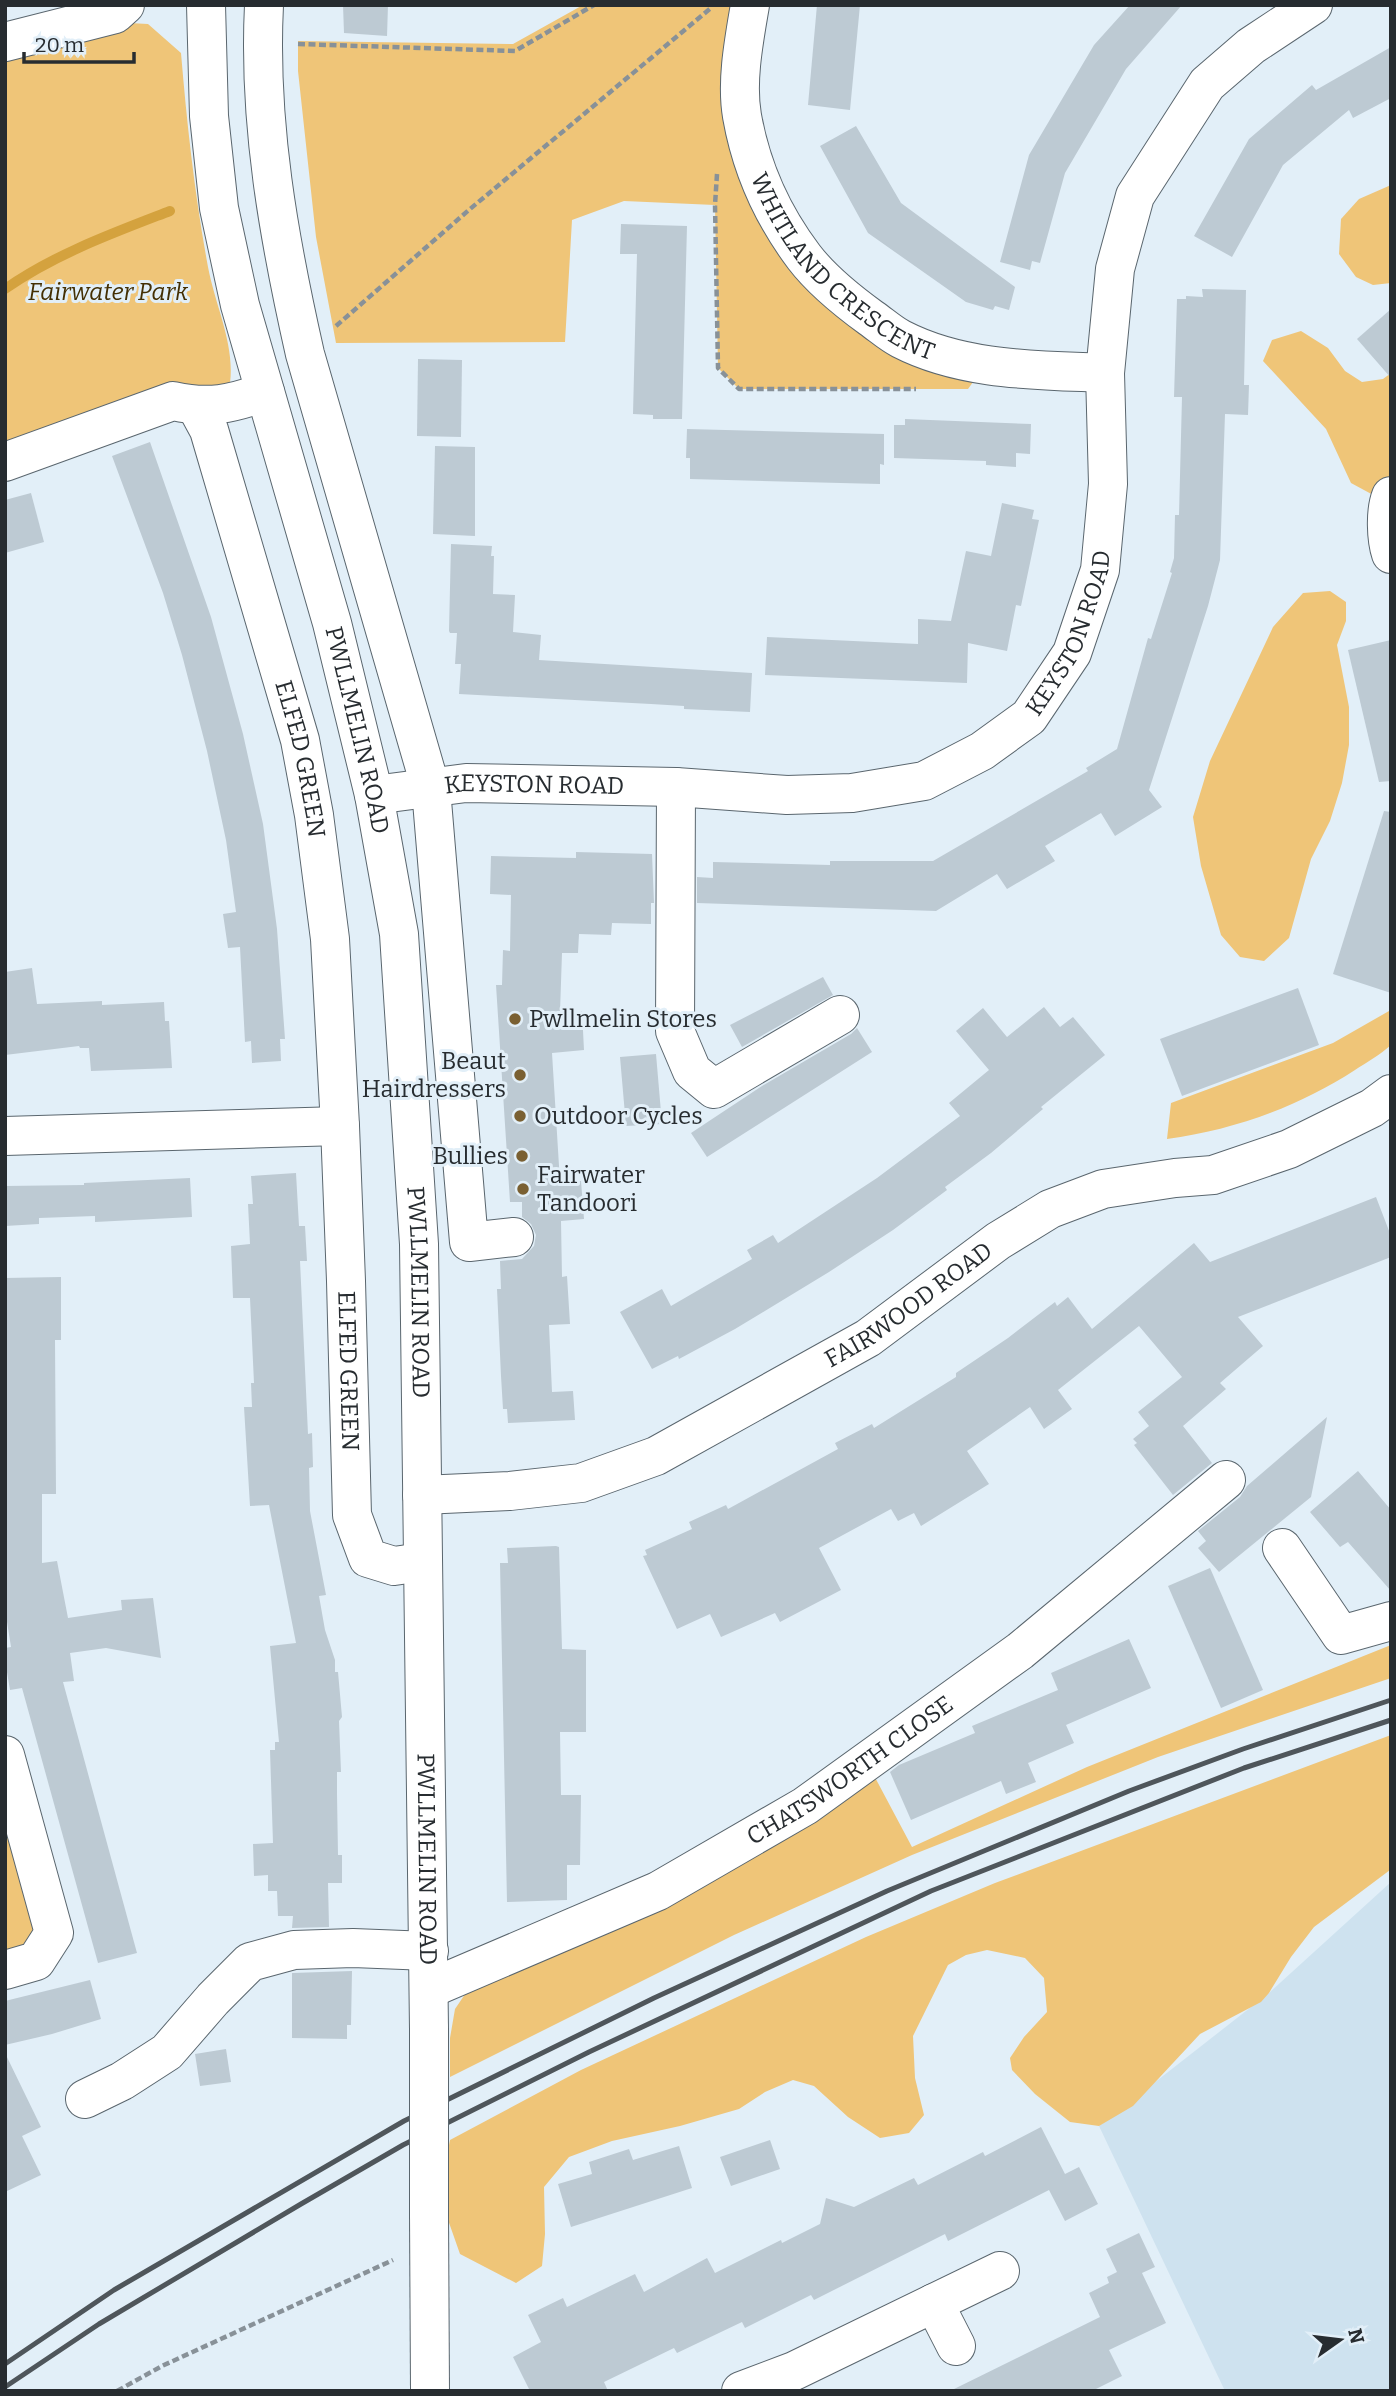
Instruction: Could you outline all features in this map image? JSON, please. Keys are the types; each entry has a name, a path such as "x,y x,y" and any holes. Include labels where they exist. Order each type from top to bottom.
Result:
{"street":[{"path":"5,42 115,14 125,5"},
{"name":"PWLLMELIN ROAD","path":"206,5 209,116 219,208 240,305 332,623 374,795 398,934 419,1244 429,1951 430,2391"},
{"name":"PWLLMELIN ROAD","path":"264,5 262,43 266,132 291,291 305,354 431,789 469,1242 514,1237"},
{"name":"WHITLAND CRESCENT","path":"750,5 742,51 742,114 754,167 778,217 805,258 853,305 901,339 948,356 1002,368 1105,373"},
{"name":"KEYSTON ROAD","path":"374,795 466,783 676,788 787,795 852,793 924,781 982,751 1029,717 1072,653 1100,570 1108,484 1105,373 1115,269 1135,196 1207,84 1251,46 1313,5"},
{"path":"5,462 173,401 196,406 232,404 265,392"},
{"name":"ELFED GREEN","path":"196,406 209,430 300,740 314,815 330,939 346,1281 352,1515 369,1558 394,1566 422,1562"},
{"path":"1391,496 1388,503 1388,547 1391,554"},
{"path":"676,788 675,1031 692,1071 714,1089 840,1015"},
{"name":"FAIRWOOD ROAD","path":"422,1495 510,1491 581,1483 656,1456 868,1338 998,1241 1050,1209 1103,1189 1213,1175 1289,1149 1372,1108 1391,1094"},
{"path":"5,1136 340,1126"},
{"name":"CHATSWORTH CLOSE","path":"429,1989 658,1891 805,1806 1020,1651 1226,1480"},
{"path":"1282,1548 1340,1635 1391,1621"},
{"path":"5,1755 54,1933 36,1961 5,1970"},
{"path":"85,2099 122,2081 167,2052 213,1999 250,1962 294,1950 353,1948 429,1951"},
{"path":"741,2391 794,2371 1000,2271"},
{"path":"934,2303 956,2346"}],"path":[{"path":"262,43 514,51 594,5"},
{"path":"305,354 470,209 714,5"},
{"path":"117,2391 429,2229"}],"shaded area":[{"path":"1391,1882 1391,2391 1225,2391 1099,2126 1269,1993"}],"green space":[{"path":"583,5 750,5 754,167 853,305 986,364 968,389 739,389 718,368 715,205 624,201 572,220 565,342 336,343 316,237 298,71 298,41 513,44"},
{"name":"Fairwater Park","path":"129,23 148,24 181,53 199,214 211,281 230,354 230,383 5,462 5,58"},
{"path":"1391,185 1391,283 1373,285 1356,277 1339,254 1341,219 1359,199"},
{"path":"1301,331 1328,348 1345,371 1362,382 1383,379 1391,373 1391,496 1388,503 1351,483 1326,429 1263,361 1272,340"},
{"path":"1330,591 1346,602 1346,621 1337,645 1349,707 1349,745 1342,783 1330,821 1311,859 1289,938 1264,961 1240,957 1221,935 1201,866 1193,817 1210,761 1273,627 1303,593"},
{"path":"1391,1004 1391,1045 1333,1083 1265,1115 1217,1130 1167,1139 1171,1103 1333,1043 1389,1011"},
{"path":"1391,1645 1391,1678 1158,1757 912,1855 734,1935 450,2077 450,2038 455,2009 476,1978 870,1768 912,1847 1087,1767"},
{"path":"1391,1735 1390,1870 1314,1927 1261,2002 1200,2034 1133,2106 1099,2126 1070,2122 1035,2094 1012,2070 1010,2058 1024,2037 1047,2012 1044,1978 1025,1958 987,1950 966,1955 948,1965 913,2036 915,2078 924,2115 909,2133 880,2138 848,2117 814,2086 793,2080 765,2092 739,2109 612,2141 569,2157 544,2187 545,2234 542,2266 516,2283 460,2254 447,2217 442,2180 450,2140 581,2070 866,1937 995,1883"},
{"path":"5,1786 36,1896 34,1936 5,1961"}],"building":[{"path":"343,5 388,5 387,36 344,33"},
{"path":"817,5 860,5 850,110 808,105"},
{"path":"1130,5 1182,5 1126,69 1065,173 1040,263 1032,261 1030,270 1000,262 1029,155 1094,45"},
{"path":"1391,47 1391,98 1353,118 1349,110 1283,165 1232,257 1194,236 1249,139 1312,85 1316,90"},
{"path":"856,126 901,203 1015,287 1009,310 995,306 993,310 966,302 868,233 820,146"},
{"path":"621,224 687,226 682,419 653,419 653,415 633,414 637,254 620,254"},
{"path":"1202,289 1246,290 1244,385 1249,385 1248,415 1225,414 1220,560 1208,606 1149,790 1162,807 1115,836 1101,813 1045,846 1055,861 1007,889 997,874 936,911 697,903 697,877 713,878 713,862 830,865 830,861 933,861 1088,771 1086,768 1117,749 1148,638 1151,639 1172,573 1170,572 1174,558 1175,515 1179,515 1182,397 1174,397 1177,299 1186,299 1186,296 1203,297"},
{"path":"1391,309 1391,378 1357,339"},
{"path":"418,359 462,360 461,437 417,436"},
{"path":"905,419 1031,424 1030,454 1016,453 1016,467 986,465 986,461 894,458 894,425 905,425"},
{"path":"687,429 884,434 884,465 880,464 880,484 690,479 690,458 686,458"},
{"path":"150,442 211,617 243,734 263,824 277,929 285,1039 280,1039 281,1061 252,1063 251,1041 245,1042 240,947 228,948 223,914 236,912 226,840 207,751 163,593 112,456"},
{"path":"435,446 475,447 475,536 433,534"},
{"path":"31,493 44,542 5,553 5,500"},
{"path":"1002,503 1034,510 1032,519 1039,520 1021,606 1016,605 1007,651 968,643 967,683 765,675 767,637 918,644 918,619 951,621 966,551 991,556"},
{"path":"451,544 492,546 493,594 515,595 513,632 541,635 539,660 752,673 750,712 459,694 461,664 455,664 457,633 449,631"},
{"path":"1391,640 1391,781 1379,782 1348,650"},
{"path":"1384,811 1391,812 1391,993 1333,974"},
{"path":"576,852 652,854 654,903 651,903 651,924 612,923 611,935 579,934 578,953 562,953 560,1012 582,1011 584,1050 552,1053 560,1182 581,1181 584,1219 561,1221 562,1277 567,1276 570,1324 549,1325 552,1392 573,1391 575,1420 508,1423 507,1409 503,1409 501,1376 497,1289 501,1289 500,1261 522,1259 534,1246 536,1235 531,1224 522,1217 522,1202 510,1202 496,985 502,985 503,950 510,951 511,895 490,894 491,856 576,858"},
{"path":"32,968 37,1004 164,1002 165,1021 169,1021 172,1068 91,1071 89,1048 79,1046 5,1055 5,972"},
{"path":"823,977 833,995 742,1047 730,1025"},
{"path":"1298,988 1319,1045 1182,1096 1160,1039"},
{"path":"1044,1007 1060,1027 1073,1017 1105,1055 1041,1107 1043,1109 991,1153 945,1187 947,1190 893,1230 735,1329 679,1359 678,1356 652,1369 620,1312 662,1289 671,1306 752,1259 747,1250 773,1235 778,1243 877,1178 960,1116 949,1103 989,1070 956,1031 983,1008 1007,1037"},
{"path":"857,1028 872,1052 707,1157 691,1133"},
{"path":"656,1054 662,1124 626,1126 620,1057"},
{"path":"296,1173 299,1226 305,1226 307,1261 300,1261 308,1434 312,1433 313,1467 309,1468 310,1511 326,1595 319,1596 325,1630 335,1660 335,1672 338,1672 342,1717 339,1721 341,1772 337,1772 337,1794 338,1855 342,1855 342,1883 328,1883 329,1927 292,1928 293,1916 278,1916 277,1891 268,1891 268,1875 254,1876 253,1844 273,1843 270,1750 275,1750 275,1742 279,1742 270,1646 296,1643 269,1505 250,1506 244,1407 252,1407 251,1383 254,1383 250,1298 233,1298 231,1246 250,1244 248,1204 253,1204 251,1176"},
{"path":"190,1178 192,1217 95,1222 95,1216 39,1218 39,1224 5,1226 5,1186 84,1185"},
{"path":"1376,1197 1391,1236 1391,1257 1238,1317 1263,1346 1220,1383 1226,1389 1183,1426 1212,1463 1173,1495 1134,1445 1137,1443 1133,1439 1149,1426 1138,1412 1182,1377 1139,1326 1058,1390 1072,1409 1044,1429 1030,1407 967,1451 989,1484 921,1526 914,1513 898,1521 891,1509 819,1548 841,1590 780,1622 775,1613 721,1637 710,1614 677,1629 643,1556 647,1555 645,1550 692,1529 689,1522 726,1505 728,1509 838,1449 835,1443 872,1424 874,1428 956,1377 956,1373 1055,1302 1057,1306 1068,1297 1092,1329 1194,1243 1210,1262"},
{"path":"61,1277 61,1340 55,1340 56,1494 42,1494 42,1563 57,1561 68,1618 122,1610 121,1600 153,1598 161,1658 106,1648 70,1653 74,1681 63,1682 137,1953 98,1963 22,1688 10,1690 5,1660 5,1648 11,1647 5,1609 5,1278"},
{"path":"1327,1417 1311,1497 1219,1572 1198,1548 1206,1541 1198,1531 1240,1497 1247,1486"},
{"path":"1358,1471 1391,1510 1391,1591 1348,1542 1340,1547 1310,1512"},
{"path":"559,1547 562,1649 586,1650 586,1732 560,1732 561,1795 581,1795 580,1865 567,1865 567,1900 507,1902 500,1563 508,1563 507,1548"},
{"path":"1210,1568 1263,1690 1221,1708 1168,1586"},
{"path":"1129,1639 1151,1688 1066,1725 1074,1743 1028,1763 1036,1782 1006,1794 1001,1781 911,1820 890,1772 899,1765 975,1733 972,1726 1058,1690 1051,1673"},
{"path":"352,1971 351,2025 347,2025 347,2039 292,2038 292,1973"},
{"path":"90,1980 101,2019 5,2045 5,2001"},
{"path":"226,2049 231,2082 200,2086 195,2054"},
{"path":"5,2053 41,2127 22,2136 41,2175 5,2192"},
{"path":"1041,2127 1065,2174 1079,2167 1098,2204 1065,2221 1049,2190 948,2241 945,2234 814,2300 811,2295 745,2328 742,2322 677,2353 674,2348 604,2382 608,2391 530,2391 513,2357 541,2342 528,2315 563,2298 567,2307 635,2274 644,2292 707,2258 715,2273 820,2224 826,2198 854,2207 914,2178 918,2185 983,2152 985,2156"},
{"path":"770,2140 780,2169 731,2186 720,2157"},
{"path":"679,2146 692,2188 571,2227 558,2184 592,2174 589,2162 629,2149 633,2160"},
{"path":"1139,2233 1155,2267 1142,2273 1166,2323 1109,2350 1122,2376 1092,2391 950,2391 1100,2317 1089,2293 1109,2283 1107,2277 1117,2272 1106,2249"}],"waterway":[{"path":"5,289 64,255 170,211"}],"railway":[{"path":"5,2364 114,2290 404,2121 654,1998 887,1891 1129,1791 1243,1749 1391,1700"},
{"path":"5,2387 99,2324 403,2145 589,2052 931,1891 1244,1768 1391,1720"}],"place":[{"name":"Pwllmelin Stores","path":"515,1019"},
{"name":"Beaut Hairdressers","path":"520,1075"},
{"name":"Outdoor Cycles","path":"520,1116"},
{"name":"Bullies","path":"522,1156"},
{"name":"Fairwater Tandoori","path":"523,1189"}]}
